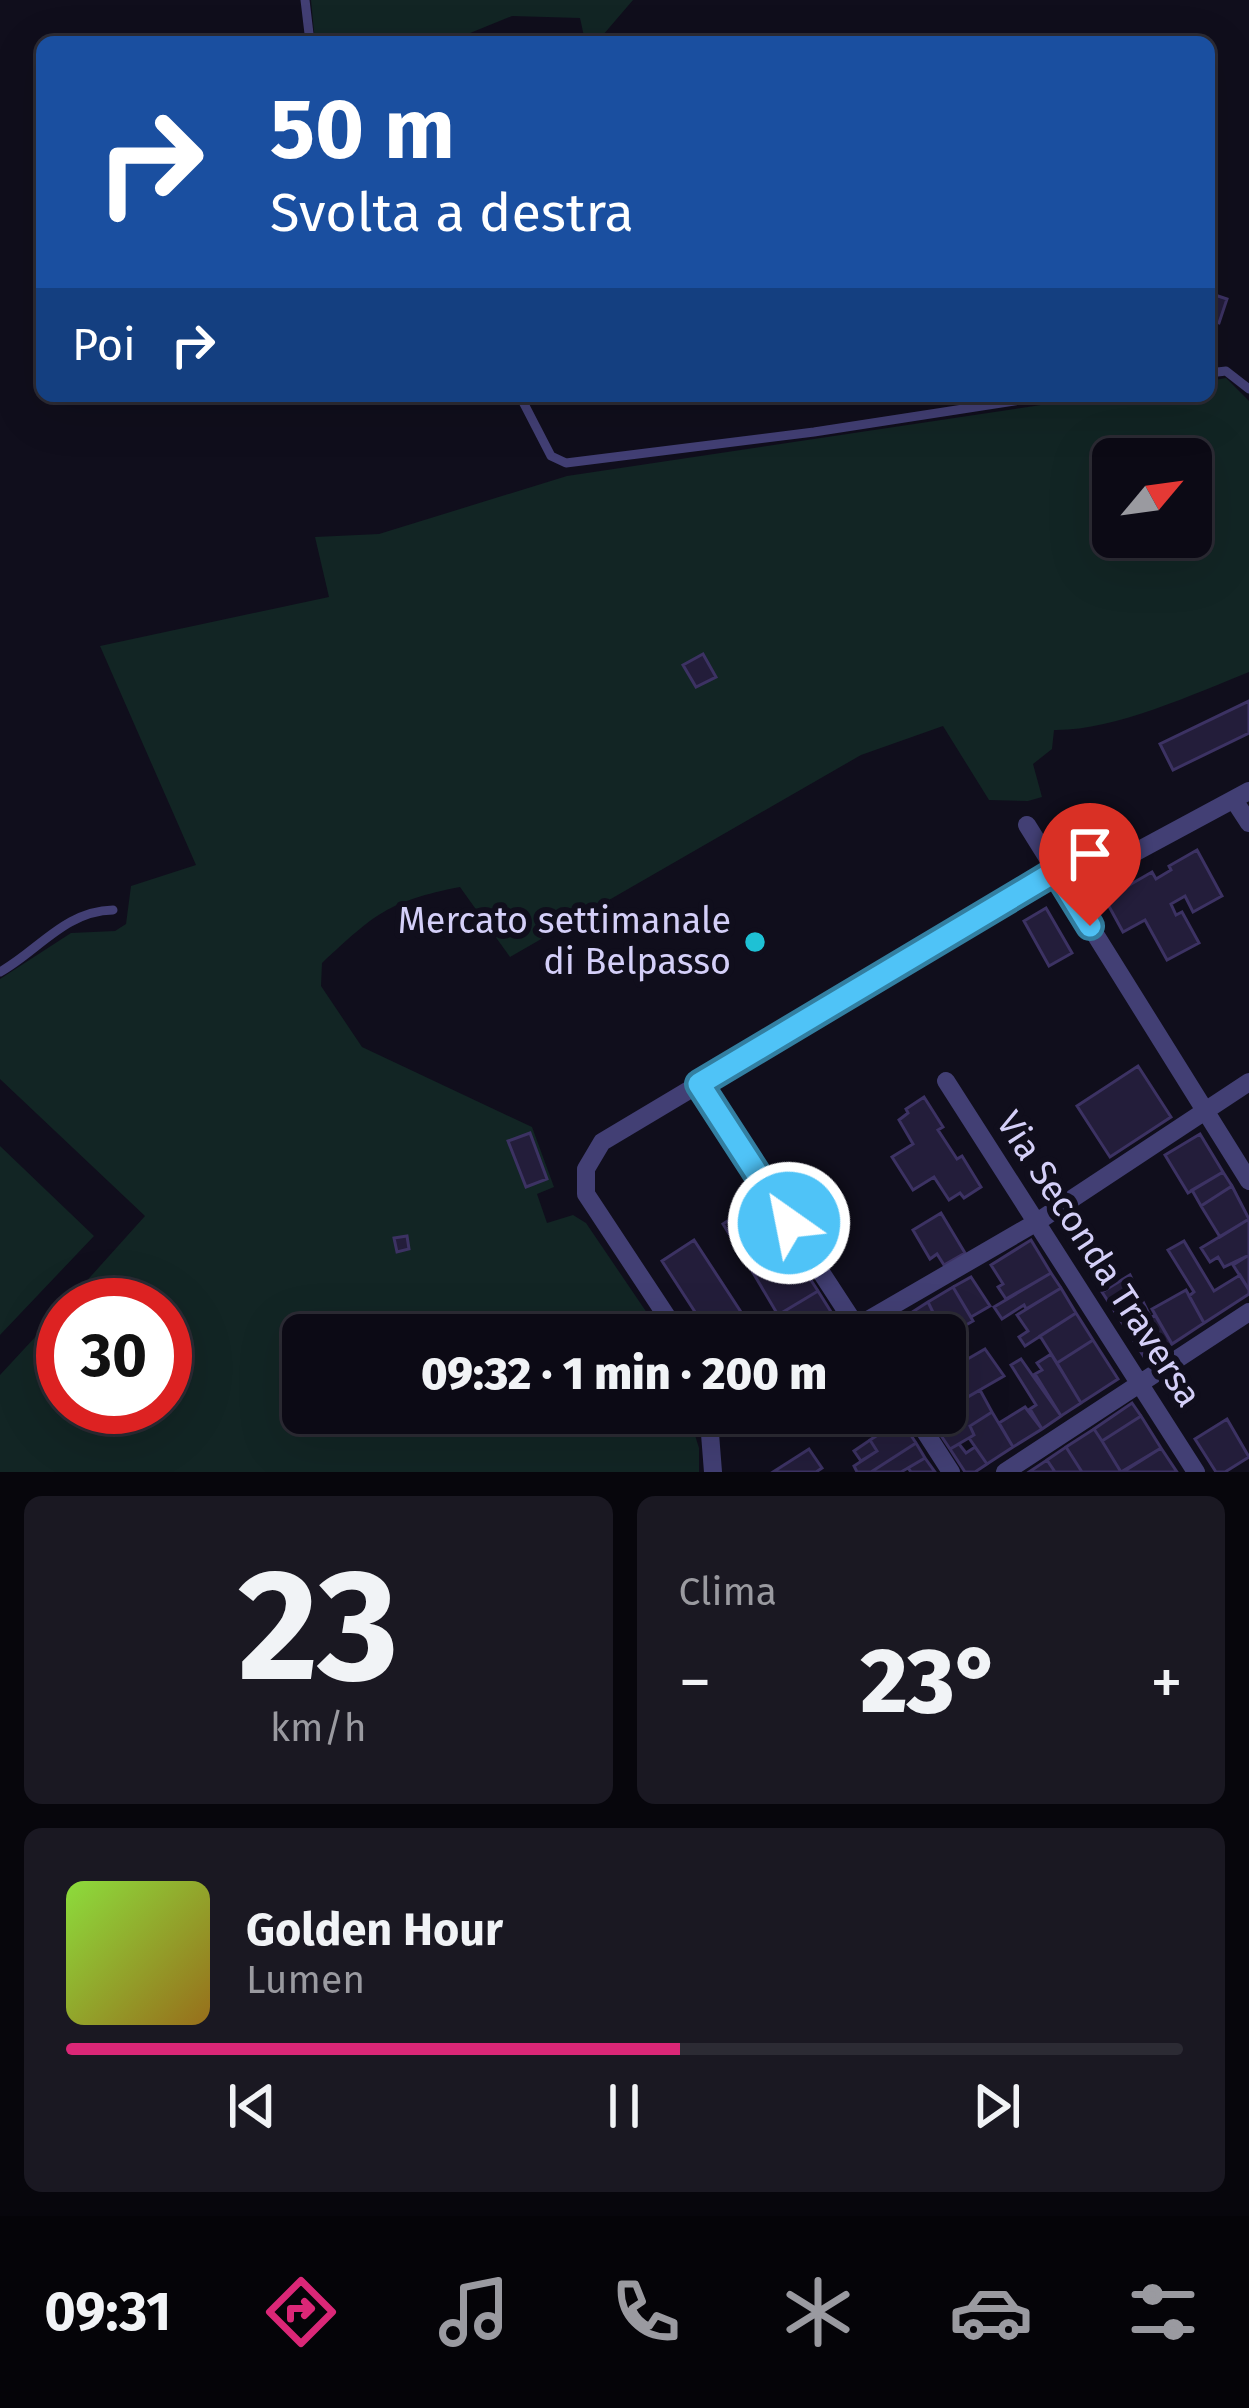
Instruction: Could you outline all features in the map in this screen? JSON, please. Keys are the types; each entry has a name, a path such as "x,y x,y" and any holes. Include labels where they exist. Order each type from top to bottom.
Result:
{"street":[{"path":"1067,889 1241,795 1249,824"},
{"path":"1027,825 1249,1180"},
{"path":"665,1314 586,1194 586,1169 602,1142 1056,871"},
{"name":"Via Seconda Traversa","path":"946,1081 1196,1472"},
{"path":"884,1314 1036,1222 1249,1082"},
{"path":"699,1084 843,1314"},
{"path":"1005,1472 1249,1312"},
{"path":"711,1434 715,1469"},
{"path":"927,1434 951,1472"}],"lane":[{"path":"304,0 309,36"},
{"path":"1215,372 1226,371 1249,389"},
{"path":"523,402 551,456 566,463 1008,402"},
{"path":"0,972 70,921 94,910 113,910"}],"green space":[{"path":"311,0 633,0 602,36 584,36 580,18 512,16 463,36 314,36"},
{"path":"1226,378 1249,401 1249,672 1127,718 1054,730 1052,749 1033,764 1042,797 989,800 943,726 861,755 510,957 460,887 384,912 322,963 321,986 362,1047 532,1127 554,1187 537,1194 547,1223 573,1215 586,1223 648,1314 282,1314 282,1434 695,1434 699,1472 0,1472 0,1375 36,1336 36,1434 192,1434 192,1278 89,1278 145,1216 0,1079 0,979 71,933 115,931 126,924 131,886 196,865 100,646 329,597 315,537 379,534 567,476 1061,402 1215,402 1215,380"},
{"path":"0,1146 94,1236 54,1278 36,1278 36,1297 0,1335"}],"building":[{"path":"1215,295 1227,299 1219,323 1215,322"},
{"path":"703,654 716,677 696,687 683,665"},
{"path":"1249,701 1249,733 1173,770 1160,744"},
{"path":"1197,850 1222,896 1193,912 1185,896 1171,904 1176,915 1182,912 1199,943 1167,960 1145,920 1123,932 1105,899 1152,872 1156,879"},
{"path":"1046,908 1072,953 1049,966 1024,921"},
{"path":"1138,1066 1171,1117 1110,1157 1077,1106"},
{"path":"924,1097 943,1127 938,1130 981,1187 964,1198 960,1193 949,1200 934,1177 913,1190 892,1157 913,1144 899,1120"},
{"path":"530,1133 547,1179 526,1187 508,1141"},
{"path":"1200,1134 1223,1172 1188,1193 1165,1155"},
{"path":"1223,1172 1232,1186 1201,1206 1192,1190"},
{"path":"1232,1186 1249,1219 1220,1237 1201,1206"},
{"path":"759,1200 790,1256 755,1276 723,1224"},
{"path":"941,1213 965,1253 944,1265 937,1254 930,1259 913,1230"},
{"path":"1249,1219 1249,1255 1224,1267 1218,1257 1210,1262 1201,1248"},
{"path":"407,1236 409,1249 397,1252 394,1238"},
{"path":"694,1240 742,1314 696,1314 662,1261"},
{"path":"1031,1240 1051,1273 1006,1299 991,1265"},
{"path":"1184,1241 1214,1291 1240,1275 1249,1290 1204,1323 1189,1296 1194,1292 1168,1250"},
{"path":"1249,1255 1249,1290 1233,1265"},
{"path":"784,1260 793,1277 805,1271 818,1291 777,1314 755,1276"},
{"path":"1051,1273 1061,1288 1002,1319 994,1307"},
{"path":"1130,1275 1151,1318 1128,1332 1102,1292"},
{"path":"971,1277 990,1306 971,1317 953,1287"},
{"path":"953,1287 973,1321 966,1325 966,1314 934,1314 928,1302"},
{"path":"1061,1288 1076,1313 1025,1346 1019,1337 1028,1331 1017,1315"},
{"path":"1186,1290 1204,1323 1172,1344 1152,1309"},
{"path":"818,1291 832,1314 780,1314"},
{"path":"928,1302 934,1314 909,1314"},
{"path":"1076,1313 1093,1340 1057,1363 1040,1336"},
{"path":"1155,1315 1172,1344 1146,1360 1128,1332"},
{"path":"1093,1340 1118,1379 1081,1403 1057,1363"},
{"path":"985,1349 1004,1376 966,1398 966,1360"},
{"path":"1051,1354 1081,1403 1061,1416 1035,1374 1042,1370 1037,1363"},
{"path":"1021,1359 1061,1416 1042,1429 1030,1409 1036,1405 1011,1365"},
{"path":"980,1390 992,1412 970,1426 974,1435 950,1449 940,1434 966,1434 966,1398"},
{"path":"1132,1403 1141,1416 1102,1441 1094,1429"},
{"path":"1025,1407 1042,1429 1013,1447 999,1423"},
{"path":"992,1412 1013,1447 987,1464 969,1438 974,1435 970,1426"},
{"path":"1141,1416 1161,1448 1121,1472 1102,1441"},
{"path":"1227,1419 1249,1457 1225,1472 1216,1472 1195,1439"},
{"path":"1094,1429 1121,1472 1082,1472 1066,1447"},
{"path":"879,1434 910,1434 916,1443 871,1472 857,1472 854,1466 877,1451 870,1440"},
{"path":"870,1440 877,1451 861,1461 854,1451"},
{"path":"916,1443 925,1458 901,1472 871,1472"},
{"path":"959,1444 966,1453 975,1447 987,1464 965,1472 950,1449"},
{"path":"1066,1447 1082,1472 1055,1472 1047,1460"},
{"path":"1161,1448 1177,1472 1123,1472"},
{"path":"809,1449 822,1468 816,1472 773,1472"},
{"path":"925,1458 935,1472 911,1472 908,1468"},
{"path":"1047,1460 1055,1472 1029,1472"}],"place":[{"name":"Mercato settimanale di Belpasso","path":"755,942"}],"route":[{"path":"789,1223 699,1084 1056,871 1090,926"}]}
